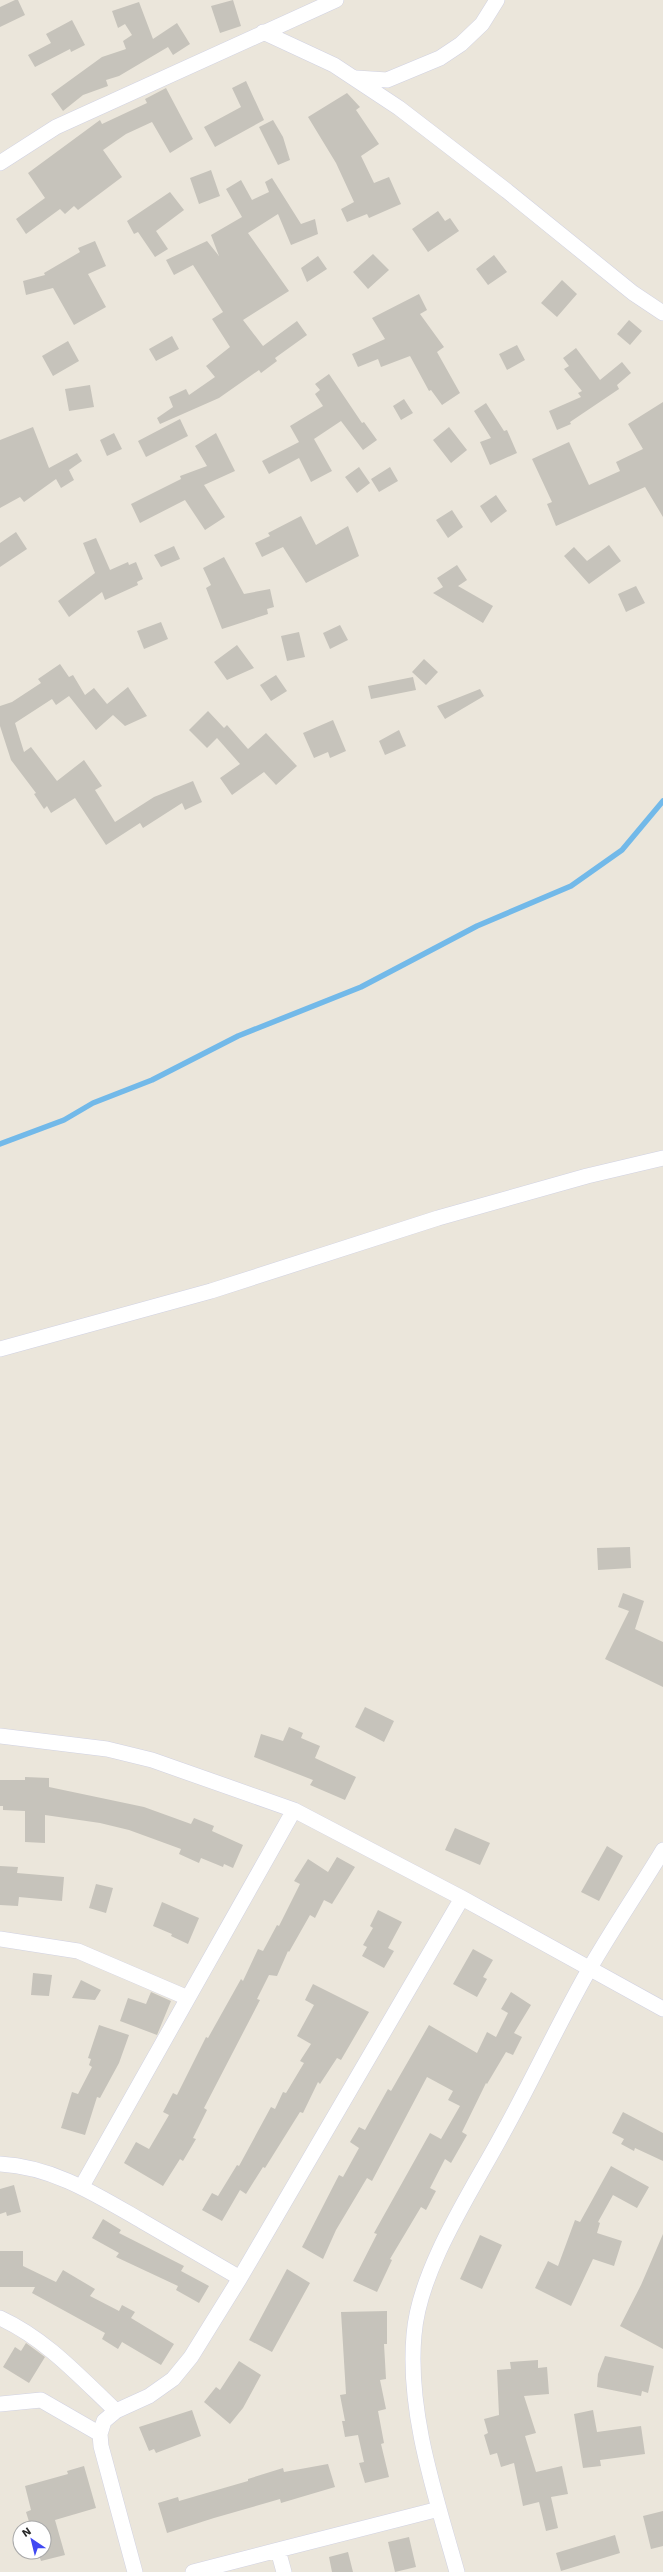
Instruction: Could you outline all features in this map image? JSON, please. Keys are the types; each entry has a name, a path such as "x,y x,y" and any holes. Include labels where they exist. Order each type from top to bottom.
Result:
{"street":[{"path":"0,163 56,127 336,0"},
{"path":"355,78 387,80 440,58 461,44 482,24 497,0"},
{"path":"263,32 334,65 355,78 471,163 604,270 663,313"},
{"path":"0,1349 211,1291 438,1218 587,1176 663,1158"},
{"path":"0,1736 107,1749 152,1760 294,1810 462,1898 663,2009"},
{"path":"82,2186 294,1810"},
{"path":"457,2572 440,2509 416,2406 412,2369 414,2333 423,2293 439,2254 464,2204 590,1969 663,1850"},
{"path":"135,2572 100,2434 104,2420 116,2411 149,2396 173,2378 191,2357 240,2278 462,1898"},
{"path":"0,1938 78,1951 188,1998"},
{"path":"0,2164 19,2165 51,2173 82,2186 240,2278"},
{"path":"0,2318 17,2326 45,2345 116,2411"},
{"path":"0,2404 41,2400 100,2434"},
{"path":"193,2572 440,2509"},
{"path":"278,2550 284,2572"}],"building":[{"path":"18,0 25,15 0,27 0,7"},
{"path":"233,0 241,26 220,33 211,6"},
{"path":"139,2 153,39 177,23 190,44 173,55 168,47 119,76 106,80 108,86 83,95 63,111 51,94 102,57 126,49 123,41 132,35 125,24 118,28 112,11"},
{"path":"72,20 85,45 71,52 70,49 35,67 28,55 51,43 46,34"},
{"path":"246,81 264,120 215,147 204,127 241,107 232,88"},
{"path":"166,88 193,139 170,153 152,122 126,134 103,150 122,177 78,210 74,206 65,214 60,209 26,234 16,219 45,198 28,173 100,120 102,124 147,103 145,99"},
{"path":"347,93 360,107 356,110 379,144 361,156 374,183 389,177 401,204 369,218 367,214 347,222 341,209 354,202 336,163 308,117"},
{"path":"273,120 283,137 290,160 278,165 259,127"},
{"path":"211,170 220,196 199,204 190,178"},
{"path":"272,178 301,224 315,219 318,234 291,245 278,214 248,233 289,291 243,320 263,346 297,321 307,335 275,358 277,361 261,373 259,370 219,398 160,424 157,418 173,407 169,397 186,389 189,395 215,377 206,366 230,347 212,319 223,312 193,265 174,275 166,260 207,241 219,256 211,235 242,217 226,189 241,180 252,200 269,192 265,182"},
{"path":"170,192 184,210 156,231 168,249 155,257 138,232 134,234 127,221"},
{"path":"438,211 445,221 450,218 459,231 428,252 412,229"},
{"path":"95,241 106,266 88,274 106,307 74,325 53,288 26,295 23,281 45,275 44,273 80,252 78,248"},
{"path":"373,254 389,270 368,289 353,272"},
{"path":"494,255 507,272 488,285 476,269"},
{"path":"318,256 327,269 307,282 301,268"},
{"path":"562,280 577,294 557,317 541,303"},
{"path":"419,294 427,310 420,314 444,347 437,352 460,393 442,405 431,390 429,391 410,356 381,367 378,359 358,367 352,354 385,339 372,318"},
{"path":"629,320 642,331 630,345 617,334"},
{"path":"172,336 179,349 156,361 149,349"},
{"path":"68,341 79,361 53,376 42,356"},
{"path":"517,345 525,360 507,370 499,354"},
{"path":"576,348 600,380 622,362 631,373 617,385 619,389 570,422 571,424 557,430 549,411 581,397 578,393 582,391 564,369 569,366 563,358"},
{"path":"329,374 362,423 364,422 377,440 363,450 341,421 314,439 332,471 311,482 299,458 269,474 262,461 299,442 290,426 323,406 315,394 320,390 315,384"},
{"path":"90,385 94,407 69,411 65,389"},
{"path":"404,399 413,413 401,420 393,406"},
{"path":"663,402 663,517 645,487 556,526 547,504 552,502 532,459 569,442 589,485 620,471 616,462 643,449 628,424"},
{"path":"486,403 504,431 507,430 517,453 490,465 480,442 491,438 474,411"},
{"path":"180,419 188,436 146,457 138,441"},
{"path":"33,427 49,468 77,453 82,461 69,470 74,480 61,488 56,479 24,502 20,497 0,508 0,440"},
{"path":"449,427 467,450 451,463 433,440"},
{"path":"114,433 122,449 107,456 100,440"},
{"path":"216,433 235,471 204,485 225,517 205,530 185,500 140,523 131,504 181,479 180,476 207,466 195,446"},
{"path":"359,467 370,483 357,493 345,477"},
{"path":"390,467 398,481 379,492 371,479"},
{"path":"496,495 507,511 491,523 480,506"},
{"path":"452,510 463,527 448,538 436,520"},
{"path":"301,516 316,545 348,526 359,556 306,583 283,547 262,557 255,543 270,536 268,533"},
{"path":"16,532 27,549 0,567 0,543"},
{"path":"96,538 110,570 128,562 129,565 136,562 143,579 137,582 138,585 105,600 102,592 69,617 58,601 95,573 83,543"},
{"path":"609,545 621,561 589,584 564,556 574,547 587,561"},
{"path":"174,546 180,559 161,567 154,555"},
{"path":"224,557 244,594 270,589 274,607 267,609 268,614 222,629 206,588 211,585 203,568"},
{"path":"457,565 467,580 458,586 493,606 483,623 433,593 443,587 437,578"},
{"path":"636,586 645,603 626,612 618,594"},
{"path":"161,622 168,639 144,649 137,631"},
{"path":"340,625 348,640 330,649 323,633"},
{"path":"299,632 305,657 287,661 281,636"},
{"path":"237,645 254,668 227,680 214,662"},
{"path":"424,659 438,672 426,685 412,672"},
{"path":"60,664 69,677 73,675 85,695 94,688 107,704 128,687 147,716 125,726 113,715 96,730 69,696 56,705 52,699 15,723 24,752 31,747 57,781 84,760 102,786 95,790 115,822 154,797 193,781 202,802 185,810 182,803 143,828 140,823 106,845 75,798 51,813 47,806 44,809 34,794 36,793 11,760 0,726 0,706 12,702 41,683 38,679"},
{"path":"276,675 287,691 271,701 260,685"},
{"path":"413,677 416,690 371,699 368,686"},
{"path":"480,689 484,696 445,719 437,706"},
{"path":"208,711 224,728 227,725 248,749 266,733 297,766 276,785 264,772 232,795 220,778 240,764 217,738 207,748 189,730"},
{"path":"333,720 346,751 330,758 328,752 314,758 303,733"},
{"path":"399,730 406,746 385,755 379,741"},
{"path":"630,1547 631,1568 598,1570 597,1548"},
{"path":"623,1593 644,1601 635,1629 663,1642 663,1687 605,1659 629,1611 618,1607"},
{"path":"365,1707 394,1721 384,1742 355,1727"},
{"path":"289,1727 303,1733 301,1738 320,1746 315,1758 356,1777 345,1800 310,1785 313,1780 254,1757 261,1734 283,1741"},
{"path":"25,1777 49,1778 49,1787 144,1807 191,1824 194,1818 214,1826 212,1831 243,1845 233,1868 224,1864 223,1867 201,1858 199,1863 179,1854 181,1849 129,1830 100,1823 45,1815 45,1843 25,1842 25,1811 3,1810 3,1806 0,1806 0,1780 25,1780"},
{"path":"455,1828 490,1843 480,1865 445,1850"},
{"path":"607,1846 623,1856 599,1901 581,1892"},
{"path":"337,1857 355,1867 332,1904 324,1900 315,1918 310,1915 289,1952 288,1951 277,1976 269,1975 257,1999 260,2000 204,2108 207,2110 193,2138 196,2139 183,2161 180,2159 163,2186 124,2163 136,2142 149,2149 169,2115 163,2112 173,2093 177,2095 206,2037 208,2038 241,1979 243,1981 258,1949 263,1951 277,1925 279,1926 300,1884 294,1881 308,1859 328,1872"},
{"path":"0,1866 18,1867 17,1873 64,1877 62,1901 19,1897 18,1906 0,1905"},
{"path":"96,1884 113,1888 106,1913 89,1908"},
{"path":"162,1902 199,1918 188,1944 171,1936 172,1934 153,1926"},
{"path":"378,1910 402,1922 388,1948 394,1951 384,1968 362,1956 367,1947 363,1945 373,1928 370,1926"},
{"path":"473,1949 493,1960 483,1977 487,1979 477,1997 453,1984"},
{"path":"33,1973 52,1975 49,1996 31,1995"},
{"path":"81,1980 101,1990 95,2000 72,1998"},
{"path":"313,1984 369,2012 341,2060 337,2058 320,2084 318,2082 303,2113 300,2112 265,2168 263,2167 246,2194 240,2190 222,2221 202,2210 212,2193 218,2196 237,2165 239,2166 271,2107 275,2109 283,2092 286,2093 304,2063 300,2061 311,2044 297,2036 314,2005 305,2000"},
{"path":"151,1992 171,2001 157,2035 120,2021 128,1998 146,2004"},
{"path":"511,1992 531,2005 514,2033 522,2037 513,2055 506,2052 487,2084 486,2083 462,2132 467,2135 451,2163 445,2159 430,2188 436,2191 426,2210 421,2207 390,2259 392,2260 377,2292 353,2281 377,2234 374,2233 430,2133 441,2139 460,2106 448,2100 453,2091 427,2077 372,2181 367,2178 336,2230 323,2259 302,2247 339,2175 343,2177 359,2148 350,2142 359,2127 365,2130 388,2089 391,2091 429,2025 477,2053 487,2032 496,2037 508,2013 501,2009"},
{"path":"99,2025 129,2035 119,2063 100,2098 97,2097 85,2135 61,2128 72,2092 78,2094 92,2067 89,2065 91,2059 88,2058"},
{"path":"623,2112 663,2133 663,2161 635,2148 634,2151 621,2144 624,2139 612,2133"},
{"path":"611,2166 649,2187 637,2208 613,2195 598,2222 600,2223 597,2233 622,2241 614,2266 593,2259 571,2306 535,2288 548,2261 558,2266 575,2220 580,2222"},
{"path":"14,2185 21,2212 7,2216 6,2212 0,2214 0,2189"},
{"path":"103,2219 121,2230 119,2233 184,2266 181,2271 209,2286 199,2303 176,2290 178,2286 116,2257 119,2253 92,2238"},
{"path":"663,2234 663,2349 620,2326 641,2285"},
{"path":"480,2235 502,2245 482,2289 460,2279"},
{"path":"0,2251 23,2251 23,2266 56,2282 63,2270 95,2289 90,2296 119,2311 122,2305 135,2312 131,2318 174,2344 161,2365 122,2342 118,2349 102,2339 105,2333 32,2293 35,2287 0,2287"},
{"path":"287,2269 310,2283 272,2352 249,2340"},
{"path":"387,2311 387,2344 384,2344 386,2379 380,2380 386,2409 378,2411 384,2443 381,2444 389,2477 365,2483 359,2463 364,2462 358,2435 345,2437 342,2421 345,2421 340,2395 346,2394 341,2312"},
{"path":"26,2343 45,2357 29,2383 3,2367 15,2347 21,2351"},
{"path":"605,2356 654,2366 648,2393 642,2391 641,2396 597,2387 598,2374"},
{"path":"538,2360 538,2368 547,2367 549,2394 524,2396 536,2433 525,2436 536,2472 562,2466 568,2494 551,2497 558,2528 546,2531 539,2502 523,2506 514,2463 501,2467 497,2453 490,2455 484,2435 488,2433 484,2419 499,2415 497,2370 511,2369 510,2362"},
{"path":"239,2361 261,2375 243,2408 230,2424 204,2402 216,2387 220,2390"},
{"path":"192,2410 201,2436 156,2453 154,2449 149,2451 139,2427"},
{"path":"593,2410 597,2432 641,2426 645,2454 600,2460 601,2466 583,2468 574,2414"},
{"path":"328,2464 335,2487 281,2503 280,2499 167,2533 158,2503 178,2497 179,2501 248,2481 248,2479 283,2468 284,2472"},
{"path":"84,2466 96,2508 55,2520 65,2555 52,2558 52,2520 28,2520 26,2512 31,2510 25,2486 68,2474 67,2471"},
{"path":"663,2511 663,2546 651,2549 643,2516"},
{"path":"615,2535 620,2553 561,2571 556,2553"},
{"path":"409,2537 416,2567 395,2572 388,2542"},
{"path":"348,2552 353,2572 332,2572 329,2557"}],"waterway":[{"path":"0,1144 64,1120 93,1103 152,1080 238,1036 361,987 477,926 571,886 622,850 663,801"}]}
